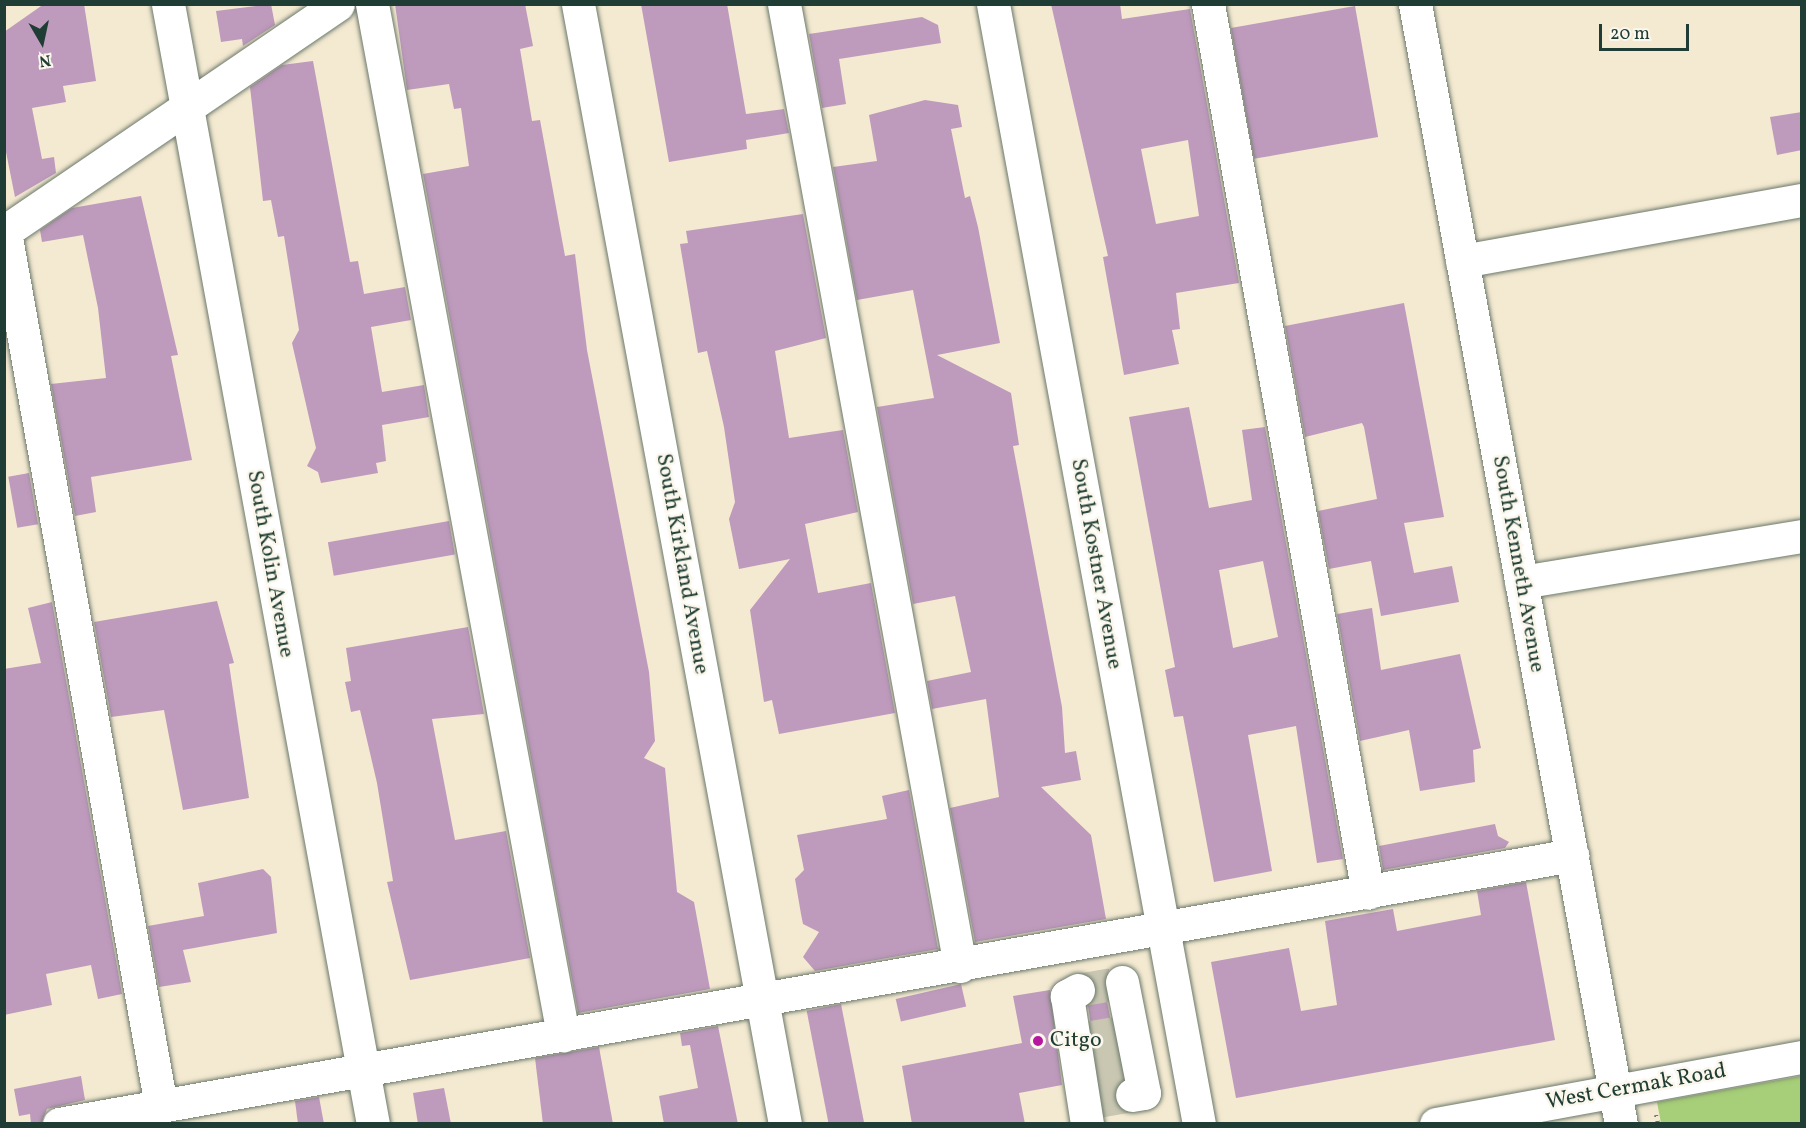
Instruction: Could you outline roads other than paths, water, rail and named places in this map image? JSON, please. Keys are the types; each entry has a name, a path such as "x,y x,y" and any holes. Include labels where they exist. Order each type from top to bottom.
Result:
{"street":[{"name":"South Kolin Avenue","path":"168,4 373,1124"},
{"path":"161,1106 5,232 187,110 338,4"},
{"path":"372,4 563,1035"},
{"name":"South Kirkland Avenue","path":"579,4 785,1124"},
{"path":"784,4 960,966"},
{"name":"South Kostner Avenue","path":"993,4 1199,1124"},
{"path":"1208,4 1368,893"},
{"name":"South Kenneth Avenue","path":"1415,4 1621,1124"},
{"path":"1462,261 1802,200"},
{"path":"1521,582 1802,536"},
{"path":"59,1124 1164,931 1572,855"},
{"path":"1124,1019 1172,974"},
{"path":"1124,1019 1186,1052"},
{"path":"1124,1019 1144,1093 1132,1095"},
{"path":"1080,1032 1090,1110"},
{"name":"West Cermak Road","path":"1436,1124 1802,1057"}],"tunnel":[{"path":"1078,990 1112,984"},
{"path":"1086,1038 1120,1032"},
{"path":"1092,1069 1126,1063"},
{"path":"1098,1101 1132,1095"}],"place":[{"name":"Citgo","path":"1038,1041"}]}
